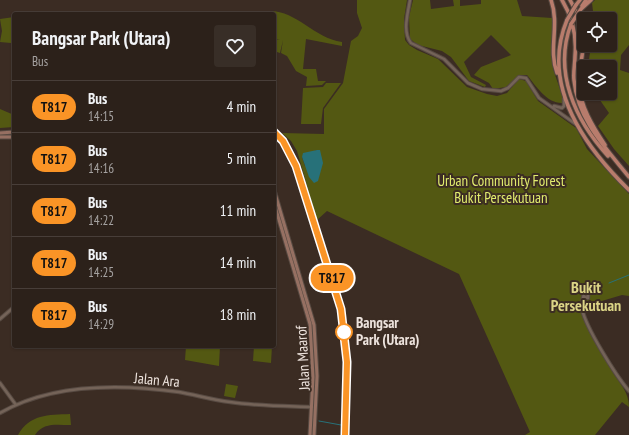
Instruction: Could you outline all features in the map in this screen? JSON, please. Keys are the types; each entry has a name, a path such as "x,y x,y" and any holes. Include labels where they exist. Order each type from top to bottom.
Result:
{"main road":[{"path":"551,0 556,17 554,60 564,94 577,125 603,162 629,190"},
{"path":"562,0 569,12 576,34 574,80 580,109 600,141 629,178"},
{"path":"570,0 577,13"},
{"path":"560,83 558,53 561,37 567,20 580,0"},
{"path":"586,0 571,24 566,40 564,65 566,81 574,103 595,140 629,178"},
{"path":"581,9 591,0"},
{"path":"583,52 579,84 581,97 599,135 615,158 629,173"},
{"path":"0,133 12,132"},
{"path":"0,137 12,137"},
{"name":"Jalan Maarof","path":"276,197 314,325 316,361 314,407 310,435"},
{"name":"Jalan Maarof","path":"276,210 310,324 313,361 314,435"}],"street":[{"path":"410,0 406,33 407,39 411,43 444,59 468,83 482,89 501,91 508,88 519,77 524,77 528,80 539,98 550,104 577,125"},
{"path":"550,104 562,108 565,103 564,94"},
{"path":"584,297 581,306 586,321 615,373 629,391"},
{"path":"0,319 12,309"},
{"path":"0,383 16,405"},
{"name":"Jalan Ara","path":"0,413 16,405 42,396 62,392 126,388 160,390 244,404 314,407"}],"green space":[{"name":"Urban Community Forest Bukit Persekutuan","path":"357,0 407,0 404,19 405,40 409,45 438,59 467,87 487,94 497,96 507,93 519,79 526,81 538,101 576,128 587,149 629,194 629,296 622,295 595,303 590,300 580,304 585,322 593,339 624,388 629,402 629,407 622,402 595,435 525,435 530,432 459,274 327,211 317,220 297,151 291,141 282,133 324,134 324,109 343,83 351,41 358,36 362,28 357,13","holes":["317,150 305,166 302,157"]},
{"path":"413,0 430,0 431,9 454,6 453,0 460,0 460,6 481,4 481,0 517,0 522,16 552,18 553,69 562,95 563,103 552,101 542,94 527,75 519,75 506,87 493,89 489,83 474,75 481,67 511,55 491,35 464,62 471,77 486,85 485,87 469,81 451,57 442,51 418,45 410,39 409,17"},
{"path":"595,0 629,0 629,45 621,55 620,70 629,73 629,166 614,149 598,126 609,113 600,100 617,100 617,60 589,60 590,52 617,52 617,12 593,12 592,3"},
{"path":"270,11 280,12 289,15 332,40 342,42 342,46 306,39 303,69 316,69 318,81 326,81 322,85 306,86 307,77 296,71 287,56 281,53 283,40 280,53 276,52 276,39 280,40 276,39 276,12 267,12"},
{"path":"12,17 11,43 0,42 2,31 0,19"},
{"path":"326,83 341,83 323,108 321,124 301,124 303,88 323,87"},
{"path":"0,109 12,114 12,127 0,128"},
{"path":"186,348 220,348 219,366 185,360"},
{"path":"254,348 272,348 271,363 253,361"},
{"path":"226,384 238,386 235,398 224,396"},
{"path":"70,414 71,425 51,425 42,428 35,435 18,435 28,423 34,419 54,415"}],"water":[{"path":"320,150 323,163 318,181 314,183 309,177 302,157 303,153"}],"waterway":[{"path":"609,283 629,275"},
{"path":"319,421 341,425"}],"bus line":[{"name":"T817","path":"276,134 283,141 296,166 341,309 347,362 345,435"}],"place":[{"name":"Bangsar Park (Utara)","path":"344,332"}],"district":[{"name":"Bukit Persekutuan","path":"586,296"}]}
